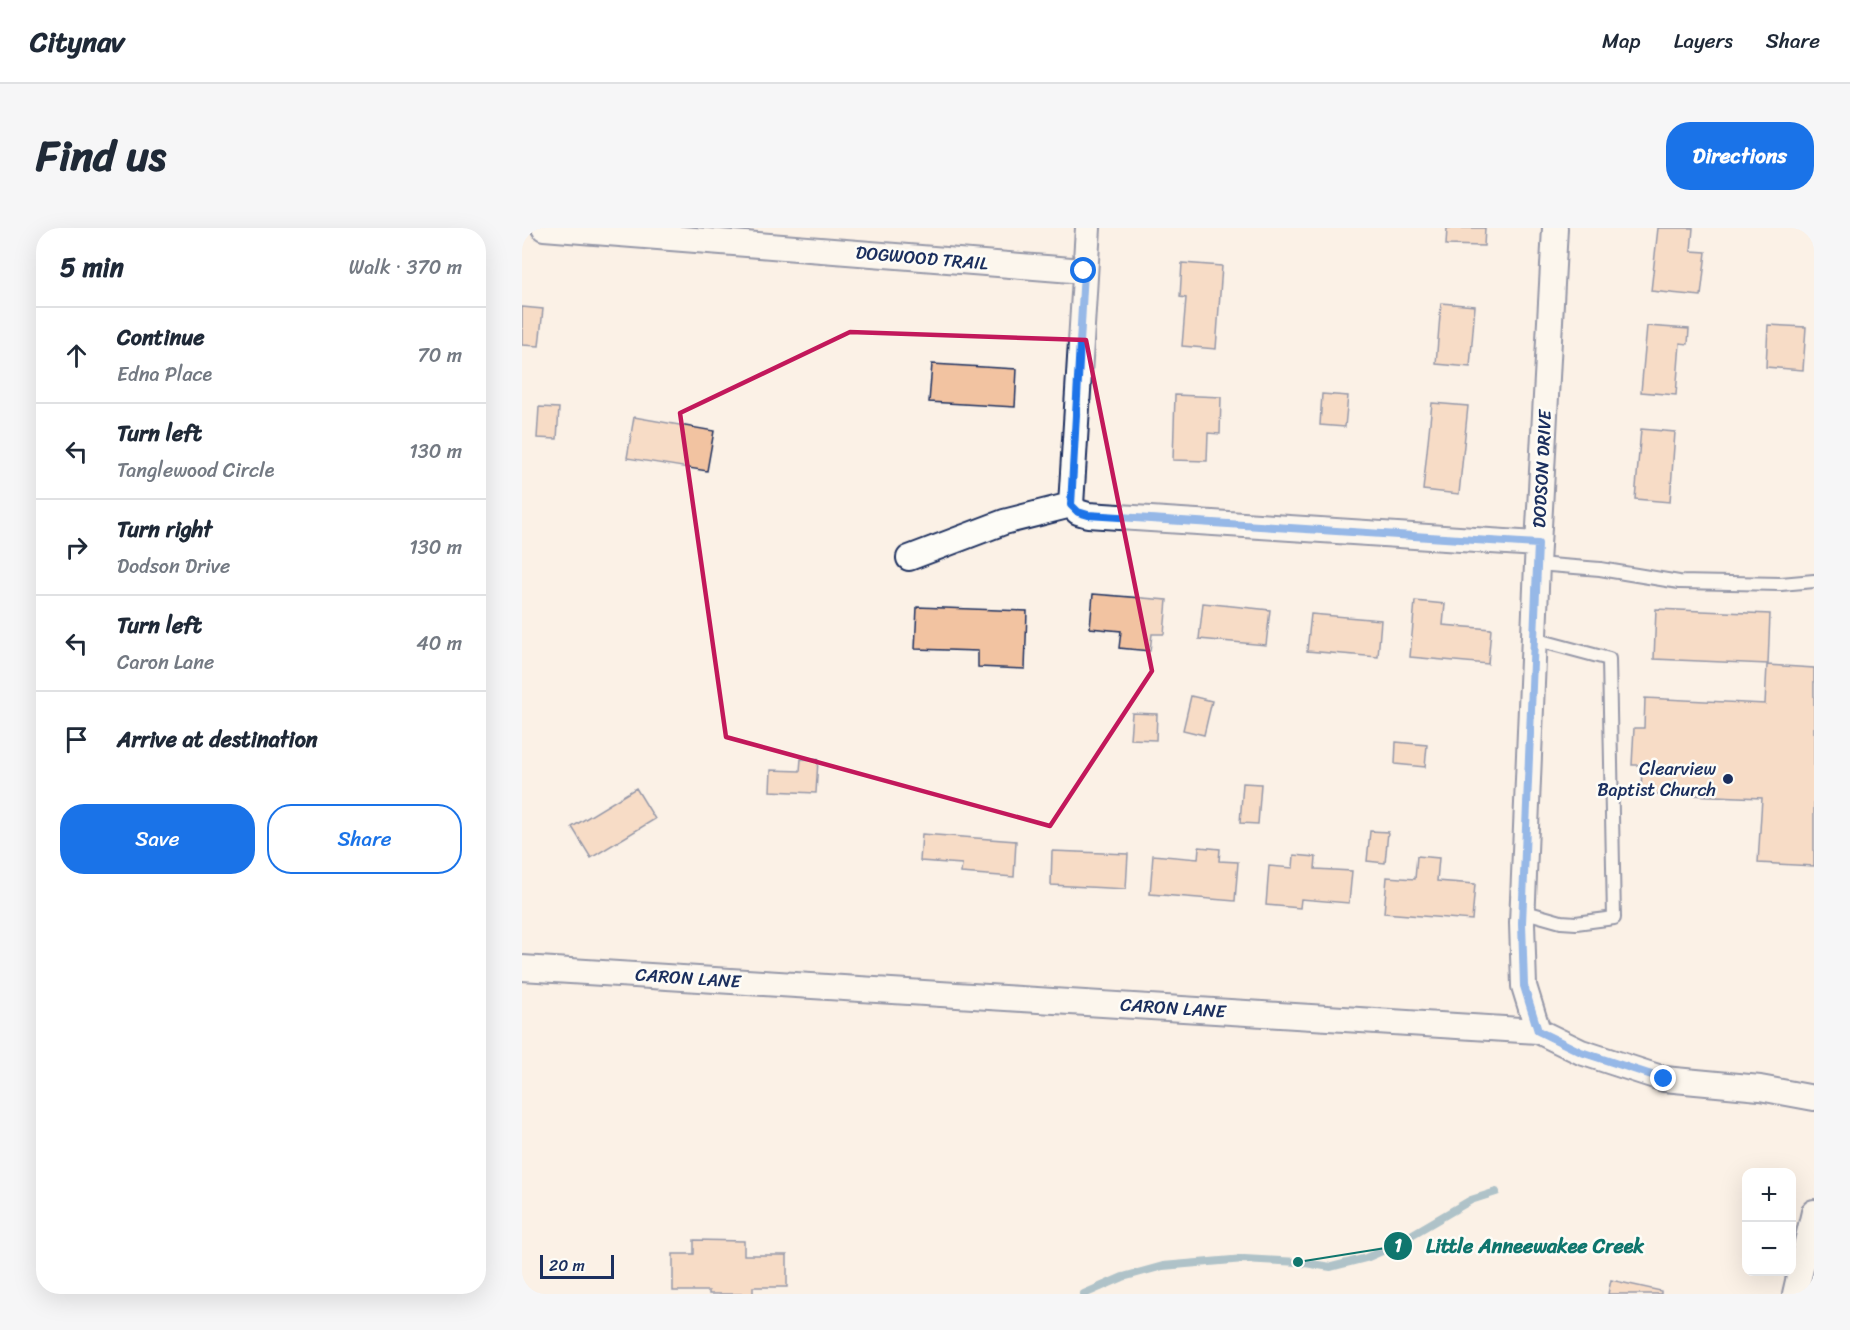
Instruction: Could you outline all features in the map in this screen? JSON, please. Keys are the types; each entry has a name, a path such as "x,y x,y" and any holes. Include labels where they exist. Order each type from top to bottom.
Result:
{"street":[{"name":"DOGWOOD TRAIL","path":"544,228 1084,271"},
{"path":"1088,228 1071,505 1078,512 1088,515 1537,554"},
{"name":"DODSON DRIVE","path":"1538,1031 1524,986 1522,911 1537,554 1556,228"},
{"path":"909,558 1004,522 1071,505"},
{"name":"CARON LANE","path":"522,968 1538,1031 1581,1052 1664,1079 1760,1088 1814,1098"},
{"path":"1796,1294 1814,1212"}],"lane":[{"path":"1537,554 1600,569 1679,582 1781,584 1814,581"},
{"path":"1522,911 1561,922 1576,923 1614,918 1609,658 1534,639"}],"highlighted area":[{"path":"850,332 1086,340 1152,671 1050,826 726,737 680,413"}],"building":[{"path":"1447,228 1485,228 1484,246 1446,245"},
{"path":"1658,228 1693,228 1691,251 1706,252 1701,296 1651,291"},
{"path":"1182,263 1222,266 1216,349 1182,346 1186,298 1180,297"},
{"path":"1441,303 1475,306 1470,367 1436,364"},
{"path":"522,307 543,309 539,346 522,345"},
{"path":"1768,325 1806,327 1803,370 1766,367"},
{"path":"1647,326 1689,329 1688,344 1680,343 1676,395 1641,392"},
{"path":"932,364 1017,369 1015,407 929,402"},
{"path":"1322,394 1348,396 1345,427 1320,425"},
{"path":"1175,395 1221,397 1220,434 1208,433 1207,461 1173,460"},
{"path":"1432,403 1468,406 1459,494 1423,490"},
{"path":"539,407 559,408 557,439 537,438"},
{"path":"634,417 714,431 707,471 627,458"},
{"path":"1641,429 1675,432 1670,502 1635,499"},
{"path":"1093,594 1167,600 1164,634 1152,634 1150,651 1119,648 1121,631 1090,628"},
{"path":"1415,601 1445,604 1443,625 1491,629 1488,664 1410,657"},
{"path":"1203,603 1270,610 1266,645 1199,639"},
{"path":"917,607 1027,611 1025,669 978,667 978,651 915,649"},
{"path":"1656,609 1770,614 1768,664 1654,659"},
{"path":"1311,614 1381,620 1378,657 1307,651"},
{"name":"Clearview Baptist Church","path":"1767,665 1814,668 1814,866 1758,863 1762,798 1641,793 1642,765 1632,765 1634,728 1644,728 1645,698 1765,704"},
{"path":"1191,696 1212,701 1204,735 1183,730"},
{"path":"1132,713 1157,714 1156,740 1130,739"},
{"path":"1396,742 1427,745 1425,767 1395,764"},
{"path":"801,759 818,760 816,793 770,791 771,770 800,771"},
{"path":"1243,783 1261,784 1258,824 1240,823"},
{"path":"636,788 655,819 591,858 572,827"},
{"path":"1370,831 1388,832 1385,863 1367,861"},
{"path":"922,834 1016,841 1014,877 961,873 962,864 920,861"},
{"path":"1199,847 1220,849 1219,861 1238,862 1235,901 1150,894 1153,855 1198,859"},
{"path":"1052,851 1128,854 1126,889 1051,885"},
{"path":"1294,855 1316,857 1315,869 1352,871 1349,903 1301,899 1300,908 1266,905 1269,866 1293,868"},
{"path":"1417,856 1439,858 1437,881 1475,884 1472,920 1384,913 1387,877 1415,879"},
{"path":"694,1240 744,1241 744,1255 787,1255 787,1287 753,1287 753,1294 673,1291 673,1254 694,1254"},
{"path":"1611,1280 1661,1291 1661,1294 1608,1294"}],"waterway":[{"path":"1084,1294 1123,1277 1163,1266 1244,1259 1298,1262 1331,1267 1366,1258 1389,1248 1471,1200 1496,1192"}],"place":[{"name":"Clearview Baptist Church","path":"1728,779"},
{"name":"Little Anneewakee Creek","path":"1298,1262"}],"route":[{"path":"1084,271 1071,505 1078,512 1088,515 1538,544 1522,923 1524,986 1538,1031 1581,1052 1664,1079"}]}
